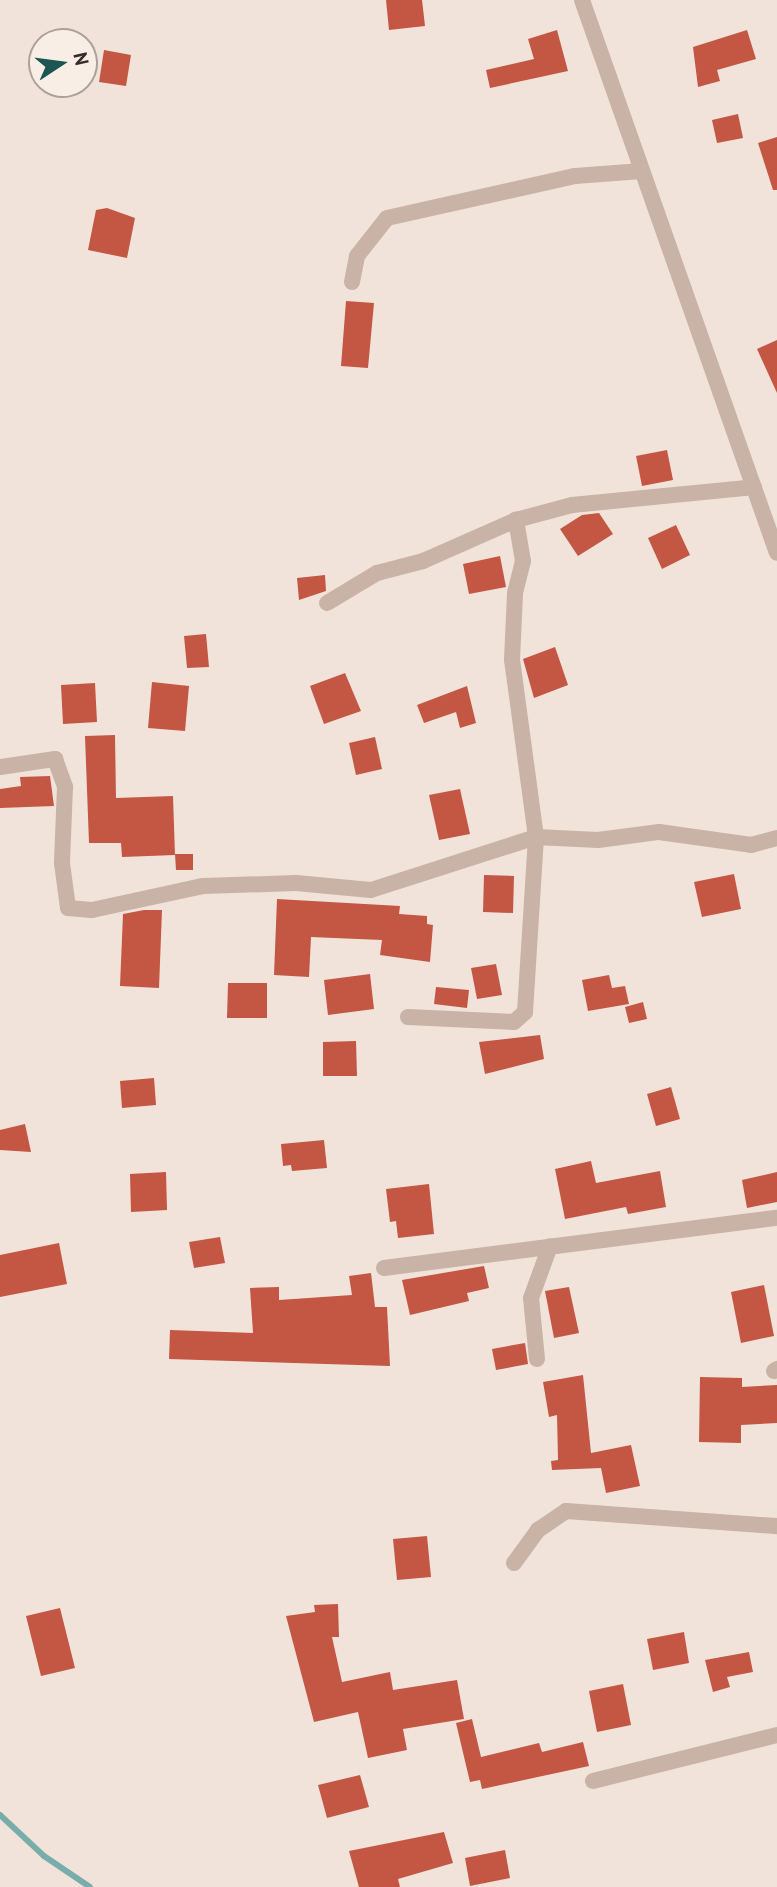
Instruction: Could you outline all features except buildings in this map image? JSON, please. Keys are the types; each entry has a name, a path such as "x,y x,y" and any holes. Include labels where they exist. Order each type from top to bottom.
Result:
{"street":[{"path":"582,0 777,553"},
{"path":"352,282 357,256 387,218 575,176 642,171"},
{"path":"327,603 377,573 423,561 516,520 572,505 754,487"},
{"path":"408,1017 514,1022 525,1012 536,838 512,660 515,593 523,561 516,520"},
{"path":"0,767 55,759 65,787 62,863 68,908 92,910 203,886 296,883 371,890 536,838 598,840 659,832 751,845 777,838"},
{"path":"384,1268 777,1218"},
{"path":"537,1359 531,1298 550,1246"},
{"path":"514,1563 538,1530 566,1511 777,1526"},
{"path":"593,1781 777,1735"}],"waterway":[{"path":"0,1815 44,1856 90,1887"}]}
